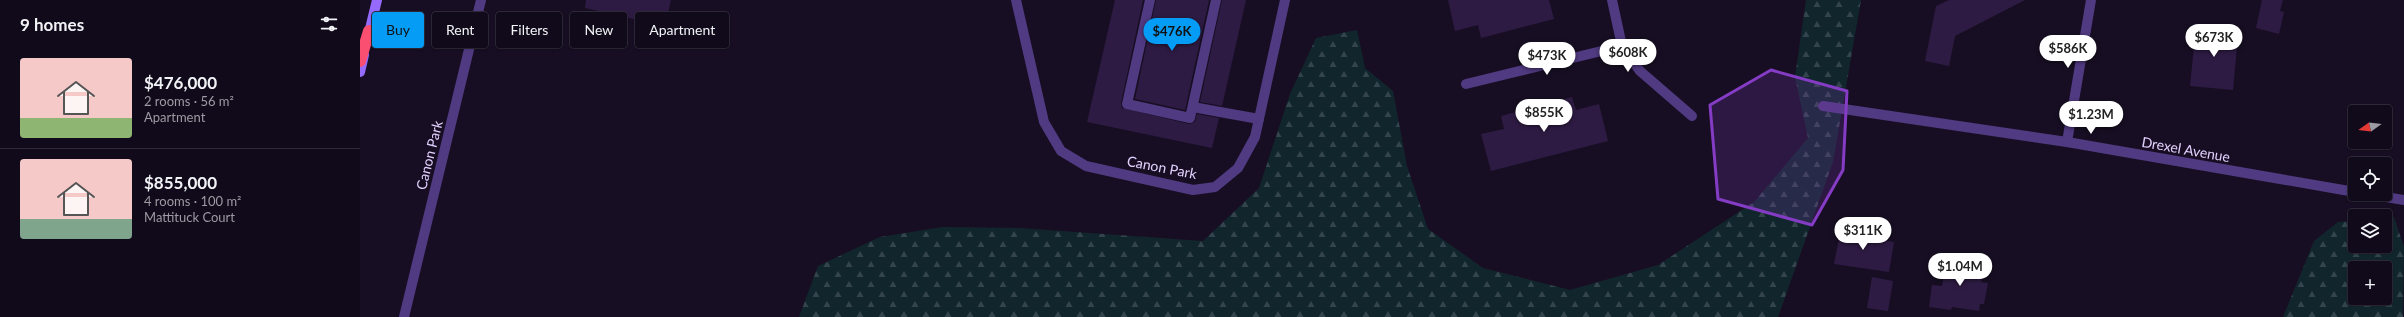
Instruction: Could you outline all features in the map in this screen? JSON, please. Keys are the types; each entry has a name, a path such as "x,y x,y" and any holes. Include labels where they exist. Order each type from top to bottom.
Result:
{"highway":[{"path":"360,61 369,31"}],"main road":[{"path":"360,72 377,0"}],"street":[{"name":"Canon Park","path":"404,317 481,0"},
{"name":"Canon Park","path":"1016,0 1044,122 1061,151 1086,166 1193,190 1215,187 1238,168 1255,137 1285,0"},
{"path":"1150,0 1127,104 1190,118 1216,0"},
{"path":"1612,0 1622,46 1640,70 1692,116"},
{"path":"2067,142 2091,0"},
{"path":"1466,84 1622,46"},
{"name":"Drexel Avenue","path":"1823,106 2067,142 2348,191"},
{"path":"1193,107 1259,119"},
{"path":"2392,198 2404,200"}],"highlighted area":[{"path":"1771,70 1847,91 1843,170 1812,225 1718,199 1710,105"}],"green space":[{"path":"1806,0 1861,0 1833,162 1778,317 799,317 818,266 880,237 943,227 1019,228 1203,241 1259,188 1290,94 1316,38 1357,30 1365,68 1393,91 1407,166 1428,229 1483,268 1570,290 1658,265 1754,202 1808,138 1795,77"},
{"path":"2392,217 2394,217 2404,247 2403,317 2283,317 2314,241 2338,222 2348,221 2348,253 2392,253"}],"building":[{"path":"586,0 671,0 668,12 635,12 635,19 627,17 627,12 603,12 585,8"},
{"path":"1115,0 1143,0 1121,103 1122,108 1189,124 1195,122 1197,114 1219,118 1212,148 1087,122"},
{"path":"1156,0 1209,0 1185,110 1135,99"},
{"path":"1222,0 1246,0 1222,106 1200,102"},
{"path":"1448,0 1549,0 1554,19 1481,38 1478,25 1455,31"},
{"path":"1949,0 2025,0 1955,36 1949,66 1925,61 1936,6"},
{"path":"2262,0 2283,0 2280,11 2284,12 2279,34 2256,28"},
{"path":"2196,26 2233,29 2238,35 2233,90 2190,86"},
{"path":"1572,97 1576,110 1599,104 1608,141 1491,171 1481,134 1504,129 1501,116"},
{"path":"1841,228 1873,233 1872,238 1894,242 1889,272 1834,264"},
{"path":"1947,257 1973,261 1972,266 1983,268 1981,282 1988,283 1984,304 1980,304 1979,311 1952,307 1951,310 1929,307 1932,285 1942,286"},
{"path":"1872,277 1893,281 1888,311 1867,308"}]}
